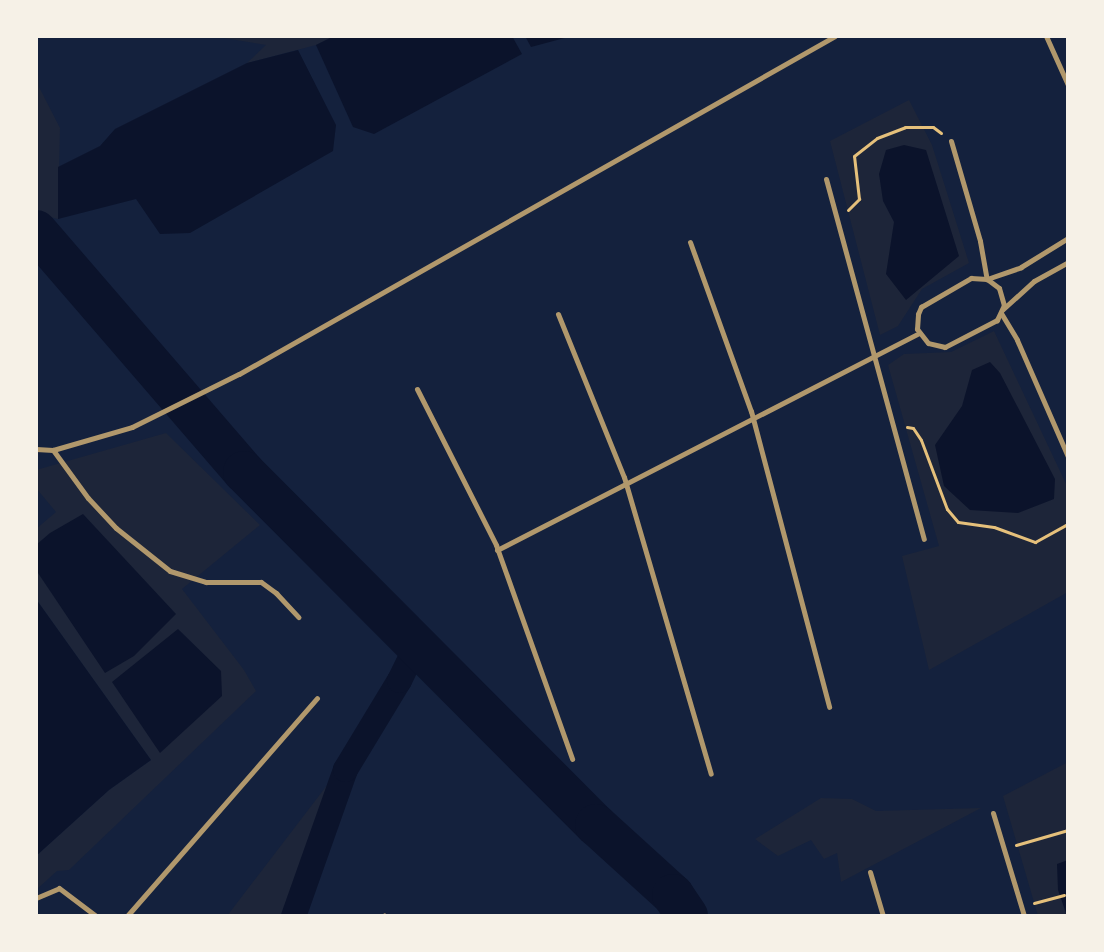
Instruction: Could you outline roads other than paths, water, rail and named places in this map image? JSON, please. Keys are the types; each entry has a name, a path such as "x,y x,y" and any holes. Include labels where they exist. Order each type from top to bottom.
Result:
{"street":[{"path":"36,449 53,450 132,427 214,388 545,204 835,36"},
{"path":"1046,36 1068,85"},
{"path":"951,141 980,241 987,279 999,288 1002,296 1002,312 1017,340 1068,457"},
{"path":"826,179 924,540"},
{"path":"1068,238 1021,266 987,279 971,278 921,307 916,321 919,333 928,343 945,347 997,320 1002,312 1034,281 1068,262"},
{"path":"690,242 753,417 829,707"},
{"path":"558,314 626,484 711,774"},
{"path":"497,550 919,333"},
{"path":"417,389 497,550 572,759"},
{"path":"53,450 88,498 116,528 144,553 170,571 206,582 261,582 276,593 298,617"},
{"path":"127,916 317,698"},
{"path":"992,813 1024,916"},
{"path":"870,872 883,916"},
{"path":"36,898 59,888 96,916"}],"waterway":[{"path":"36,231 244,472 596,825 673,895 687,916"},
{"path":"293,916 345,769 399,680 417,643"}]}
